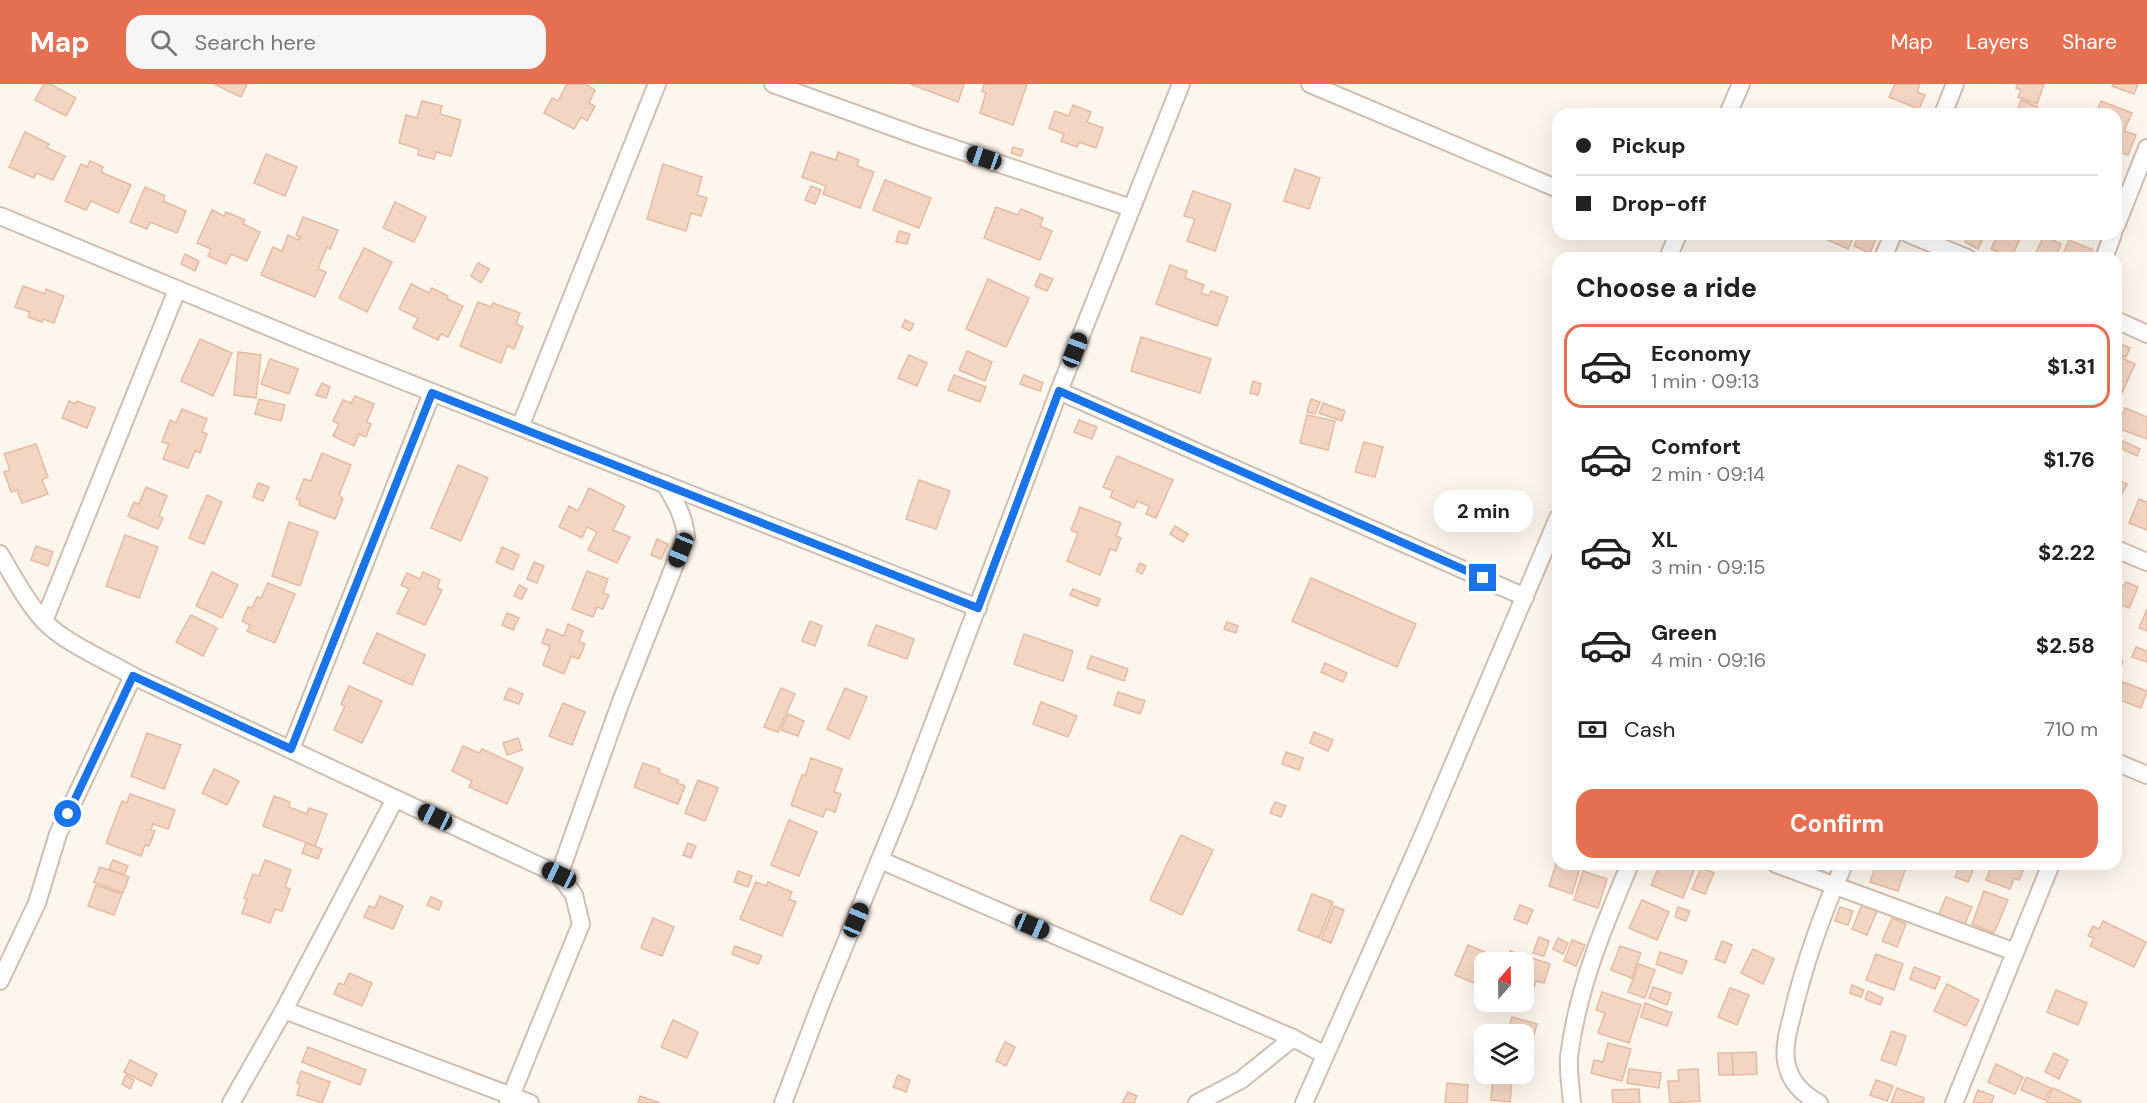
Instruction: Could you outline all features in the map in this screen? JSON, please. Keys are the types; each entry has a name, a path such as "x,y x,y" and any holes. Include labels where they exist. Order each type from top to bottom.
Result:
{"street":[{"path":"520,427 657,84"},
{"path":"773,84 920,137 1131,208"},
{"path":"783,1103 978,608 1059,391 1181,84"},
{"path":"1311,84 1552,186"},
{"path":"1945,108 1955,84"},
{"path":"1730,108 1737,85"},
{"path":"2122,211 2147,148"},
{"path":"0,216 432,393 978,608"},
{"path":"1924,240 1952,252"},
{"path":"44,621 177,290"},
{"path":"2122,323 2147,334"},
{"path":"1059,391 1525,597"},
{"path":"291,749 432,393"},
{"path":"559,875 620,704 686,536 678,506 665,484"},
{"path":"1304,1103 1421,840 1552,532"},
{"path":"2122,552 2147,562"},
{"path":"0,554 29,602 44,621 68,639 133,676 559,875 574,895 581,924 509,1100"},
{"path":"0,981 37,903 58,834 133,676"},
{"path":"2122,765 2147,775"},
{"path":"231,1103 284,1010 395,799"},
{"path":"880,860 1293,1038 1325,1055"},
{"path":"1572,1103 1569,1059 1579,1004 1607,918 1627,870"},
{"path":"1793,870 2015,952"},
{"path":"1819,1103 1808,1097 1795,1083 1786,1061 1787,1039 1799,986 1841,870"},
{"path":"1954,1103 2049,870"},
{"path":"284,1010 509,1100 530,1103"},
{"path":"1197,1103 1241,1080 1293,1038"}],"building":[{"path":"44,84 50,84 76,98 66,116 35,100"},
{"path":"214,84 247,84 241,97"},
{"path":"567,84 585,84 595,90 589,103 595,106 587,121 581,117 574,129 544,113 552,98 558,101"},
{"path":"910,84 964,84 958,102"},
{"path":"984,84 1027,84 1013,125 980,113 986,93 982,91"},
{"path":"1895,84 1920,84 1917,92 1925,95 1919,108 1889,97"},
{"path":"2017,84 2044,84 2037,104 2018,97 2021,90 2016,88"},
{"path":"2113,84 2138,84 2134,94 2112,86"},
{"path":"2021,100 2038,107 2038,108 2018,108"},
{"path":"422,101 442,106 440,114 461,120 451,156 436,152 434,159 418,155 419,149 399,143 406,115 417,118"},
{"path":"2101,101 2119,108 2098,108"},
{"path":"1073,105 1091,112 1087,122 1103,128 1096,148 1079,142 1077,147 1061,141 1064,134 1049,128 1055,111 1069,116"},
{"path":"2122,109 2132,113 2124,131 2136,135 2128,155 2122,153"},
{"path":"25,132 49,144 47,148 65,156 53,180 36,173 34,178 9,167"},
{"path":"1013,147 1023,150 1021,156 1011,153"},
{"path":"811,152 836,160 838,152 859,160 857,166 874,172 860,208 823,194 826,186 802,177"},
{"path":"266,154 297,167 285,196 254,183"},
{"path":"90,161 103,167 101,172 131,185 118,213 91,201 86,210 65,201 81,164 87,167"},
{"path":"663,164 702,177 697,195 707,198 701,216 691,213 686,231 647,219"},
{"path":"1295,169 1320,178 1309,209 1284,201"},
{"path":"885,180 931,198 919,228 873,210"},
{"path":"811,186 821,190 815,204 805,200"},
{"path":"145,187 165,196 163,201 186,211 177,233 150,222 147,229 130,222"},
{"path":"1193,191 1231,204 1215,251 1187,241 1195,219 1184,216"},
{"path":"395,202 426,217 414,242 383,228"},
{"path":"996,207 1018,215 1021,209 1043,218 1040,226 1052,231 1040,260 984,238"},
{"path":"212,210 224,216 226,212 245,220 243,224 260,232 247,261 231,254 226,264 208,256 211,249 197,243"},
{"path":"303,217 338,230 330,249 327,247 318,269 326,272 315,297 261,275 273,247 282,251 288,235 299,240 300,237 296,235"},
{"path":"899,231 910,234 907,244 896,242"},
{"path":"1828,240 1852,240 1848,249"},
{"path":"1856,240 1876,240 1870,252 1854,246"},
{"path":"1966,240 1982,241 1978,249 1965,242"},
{"path":"1995,240 2019,240 2014,252 1998,252 1991,249"},
{"path":"2042,240 2052,240 2061,244 2058,252 2036,252"},
{"path":"2069,240 2093,250 2092,252 2064,252"},
{"path":"364,248 392,262 367,312 339,298"},
{"path":"185,254 199,261 195,271 181,264"},
{"path":"478,263 489,269 481,283 471,276"},
{"path":"1170,265 1187,271 1185,278 1204,285 1201,293 1209,296 1211,291 1228,297 1217,326 1156,304"},
{"path":"1040,274 1053,279 1047,291 1035,286"},
{"path":"988,279 1029,298 1006,347 966,329"},
{"path":"411,284 429,293 432,288 448,296 447,299 463,306 448,337 441,334 438,340 413,328 418,318 399,309"},
{"path":"23,286 45,294 46,289 64,296 54,323 28,317 30,312 15,307"},
{"path":"478,302 491,307 493,303 520,313 516,324 523,327 514,349 507,346 501,363 460,346"},
{"path":"905,320 914,324 910,331 902,327"},
{"path":"1141,337 1211,359 1200,393 1131,371"},
{"path":"200,339 232,353 213,396 181,381"},
{"path":"2122,345 2130,348 2126,357 2122,355"},
{"path":"967,351 992,362 985,381 959,370"},
{"path":"238,352 261,355 256,398 234,395"},
{"path":"909,355 927,363 917,386 898,378"},
{"path":"2122,358 2135,364 2122,393"},
{"path":"270,359 298,369 289,394 261,384"},
{"path":"954,375 986,387 980,402 948,390"},
{"path":"1024,375 1043,383 1040,391 1020,384"},
{"path":"1253,381 1261,384 1258,395 1250,393"},
{"path":"322,383 330,387 326,398 316,395"},
{"path":"355,396 374,404 367,422 371,424 366,437 359,434 354,446 333,436 339,424 333,421 343,400 351,403"},
{"path":"259,399 285,405 281,421 255,414"},
{"path":"1311,399 1320,402 1315,414 1307,412"},
{"path":"69,401 76,404 77,401 95,408 87,428 62,418"},
{"path":"1323,403 1345,411 1342,421 1319,413"},
{"path":"2125,408 2147,417 2147,439 2122,430 2122,416"},
{"path":"182,409 207,419 202,432 207,434 200,453 195,451 188,468 163,459 169,444 162,442 170,420 176,423"},
{"path":"1307,415 1335,421 1328,450 1300,443"},
{"path":"1079,420 1097,427 1092,439 1074,432"},
{"path":"2122,441 2140,449 2137,456 2122,449"},
{"path":"1364,442 1383,447 1375,477 1355,472"},
{"path":"36,444 48,477 42,480 48,494 22,503 17,490 11,492 4,472 10,470 4,454"},
{"path":"322,453 351,465 339,495 343,499 335,519 299,505 300,500 296,499 304,479 311,481"},
{"path":"1117,456 1173,480 1156,518 1146,514 1149,506 1137,501 1134,508 1110,497 1113,491 1103,487"},
{"path":"458,465 488,478 461,541 431,528"},
{"path":"919,480 950,491 936,529 906,519"},
{"path":"2122,482 2127,484 2122,494"},
{"path":"258,483 269,487 263,501 253,497"},
{"path":"146,487 167,496 159,516 163,518 158,529 128,516 134,502 139,504"},
{"path":"589,488 625,506 613,530 630,537 617,563 588,550 597,532 587,527 582,538 559,527 569,506 578,511"},
{"path":"207,495 222,502 204,544 189,538"},
{"path":"2139,499 2147,502 2147,530 2129,523"},
{"path":"1080,507 1121,523 1116,536 1121,538 1116,551 1110,549 1100,575 1067,561 1078,533 1071,530"},
{"path":"289,522 318,532 300,586 272,576"},
{"path":"1175,526 1188,534 1183,542 1170,534"},
{"path":"125,535 158,547 139,598 106,586"},
{"path":"657,539 668,544 661,559 651,555"},
{"path":"36,546 53,552 48,566 31,560"},
{"path":"502,547 519,555 513,570 496,562"},
{"path":"534,562 544,566 537,583 527,579"},
{"path":"1140,563 1146,566 1142,574 1136,571"},
{"path":"587,571 608,579 603,593 609,595 603,609 597,607 593,617 572,609"},
{"path":"212,572 238,585 222,618 196,606"},
{"path":"423,572 440,580 437,588 442,590 425,625 397,613 409,589 401,585 407,573 420,579"},
{"path":"1311,578 1416,624 1397,667 1292,621"},
{"path":"2126,582 2138,587 2129,608 2122,605 2122,585 2124,586"},
{"path":"268,583 295,594 275,643 247,631 250,625 242,621 248,607 252,608 257,597 261,598"},
{"path":"519,585 527,589 522,599 514,596"},
{"path":"1073,589 1100,599 1097,606 1070,595"},
{"path":"2147,609 2147,631 2139,628"},
{"path":"507,613 519,618 513,630 502,625"},
{"path":"191,615 217,628 203,656 176,642"},
{"path":"810,621 822,626 815,646 802,641"},
{"path":"1227,622 1238,626 1236,633 1224,629"},
{"path":"568,624 583,631 579,642 585,644 579,659 571,656 564,674 543,665 550,646 542,643 547,629 564,636"},
{"path":"876,625 914,639 907,659 868,645"},
{"path":"377,633 425,655 412,685 363,663"},
{"path":"1024,634 1073,651 1063,681 1014,664"},
{"path":"2136,647 2147,651 2147,662 2132,657"},
{"path":"1091,656 1128,669 1124,681 1087,668"},
{"path":"1325,663 1347,673 1343,682 1321,672"},
{"path":"2123,682 2147,691 2141,708 2122,701"},
{"path":"349,686 382,701 362,743 334,730 345,706 341,704"},
{"path":"509,688 523,694 519,704 504,699"},
{"path":"781,688 795,694 778,732 764,727"},
{"path":"845,688 867,697 849,739 827,729"},
{"path":"1118,692 1145,701 1140,714 1114,705"},
{"path":"1041,702 1077,716 1068,737 1033,724"},
{"path":"563,703 585,712 572,745 549,736"},
{"path":"788,714 804,721 798,736 781,730"},
{"path":"1314,732 1333,740 1328,751 1310,743"},
{"path":"147,733 181,745 164,789 131,776"},
{"path":"518,738 522,750 507,755 503,743"},
{"path":"463,746 479,753 482,749 523,768 507,804 469,787 472,781 452,771"},
{"path":"1286,752 1303,758 1299,770 1282,764"},
{"path":"811,758 842,769 834,792 841,794 835,812 826,809 823,817 791,805"},
{"path":"643,763 660,769 659,773 678,780 677,783 685,786 678,804 634,787"},
{"path":"214,769 239,781 227,805 202,793"},
{"path":"698,780 718,788 705,821 685,813"},
{"path":"130,794 175,810 168,829 153,824 151,830 155,831 149,846 145,845 141,856 106,843 122,801 127,803"},
{"path":"274,796 290,802 289,807 307,814 309,808 327,814 315,846 263,826"},
{"path":"1275,802 1286,806 1281,817 1270,813"},
{"path":"789,820 817,832 799,876 771,865"},
{"path":"1181,835 1213,850 1182,915 1150,900"},
{"path":"306,843 322,849 318,859 302,853"},
{"path":"688,843 696,846 691,858 683,855"},
{"path":"113,860 128,866 124,875 109,869"},
{"path":"265,860 291,870 285,887 290,889 282,911 275,909 270,923 242,913 247,899 244,898 253,874 259,876"},
{"path":"100,867 129,877 123,893 94,882"},
{"path":"1554,870 1579,870 1572,894 1549,886"},
{"path":"1657,870 1694,870 1683,898 1651,885"},
{"path":"1700,870 1714,873 1705,894 1692,889"},
{"path":"1874,870 1905,870 1898,891 1870,882"},
{"path":"1958,870 1973,870 1968,882 1955,877"},
{"path":"1990,870 2023,871 2019,880 2014,878 2010,889 1986,880"},
{"path":"738,871 752,876 748,887 734,882"},
{"path":"1583,871 1607,879 1598,908 1574,900"},
{"path":"756,882 766,886 768,882 792,892 789,899 796,902 782,936 740,919"},
{"path":"96,885 122,894 114,915 88,906"},
{"path":"1984,891 2008,900 1994,933 1972,924"},
{"path":"1312,894 1333,902 1319,938 1298,930"},
{"path":"380,896 403,906 393,929 364,917 369,906 375,908"},
{"path":"431,897 442,902 439,910 427,905"},
{"path":"1946,897 1972,907 1965,924 1939,914"},
{"path":"1642,900 1669,912 1657,940 1629,928"},
{"path":"1520,905 1533,910 1527,924 1514,919"},
{"path":"1862,905 1877,911 1867,935 1852,929"},
{"path":"1334,906 1344,910 1331,943 1321,939"},
{"path":"1678,907 1690,911 1686,921 1675,917"},
{"path":"1840,907 1853,911 1848,925 1835,921"},
{"path":"653,918 674,927 662,956 641,948"},
{"path":"1892,918 1906,924 1897,947 1882,941"},
{"path":"2103,921 2146,942 2134,967 2090,946 2094,938 2088,936 2093,926 2099,929"},
{"path":"1539,937 1549,941 1544,956 1533,952"},
{"path":"1558,938 1568,943 1563,954 1553,949"},
{"path":"1572,940 1585,945 1576,966 1564,961"},
{"path":"1722,941 1732,945 1725,963 1715,959"},
{"path":"1468,945 1485,952 1474,952 1474,983 1455,975"},
{"path":"735,946 762,956 758,964 732,954"},
{"path":"1620,946 1641,953 1632,978 1611,970"},
{"path":"1753,949 1774,959 1763,984 1741,973"},
{"path":"1660,952 1687,961 1682,974 1656,964"},
{"path":"1876,954 1903,964 1894,990 1866,980"},
{"path":"1534,959 1550,964 1544,983 1536,981 1534,987"},
{"path":"1639,964 1655,970 1645,998 1628,992"},
{"path":"1914,967 1940,977 1935,989 1910,979"},
{"path":"349,973 372,983 362,1006 334,994 339,983 344,985"},
{"path":"1947,984 1979,1000 1966,1026 1934,1011"},
{"path":"1852,985 1864,990 1861,997 1850,993"},
{"path":"1653,987 1671,993 1667,1005 1649,998"},
{"path":"1730,988 1749,995 1737,1025 1718,1017"},
{"path":"2056,990 2087,1003 2078,1025 2047,1012"},
{"path":"1868,991 1883,998 1880,1005 1865,999"},
{"path":"1602,992 1641,1005 1629,1043 1598,1033 1605,1013 1596,1010"},
{"path":"1645,1003 1672,1013 1667,1026 1641,1017"},
{"path":"1512,1017 1537,1024 1534,1035 1534,1024 1510,1024"},
{"path":"673,1020 698,1032 687,1058 661,1047"},
{"path":"1892,1031 1906,1036 1896,1065 1881,1060"},
{"path":"1005,1042 1015,1047 1006,1066 996,1061"},
{"path":"1608,1043 1631,1049 1622,1081 1591,1073 1594,1060 1603,1062"},
{"path":"308,1047 366,1070 360,1085 302,1062"},
{"path":"1756,1052 1757,1074 1733,1075 1732,1053"},
{"path":"1718,1053 1732,1053 1733,1075 1719,1075"},
{"path":"2054,1053 2068,1060 2059,1079 2045,1072"},
{"path":"130,1060 157,1074 151,1086 124,1072"},
{"path":"1996,1064 2023,1077 2015,1094 1988,1082"},
{"path":"1629,1069 1661,1073 1659,1088 1627,1083"},
{"path":"1698,1069 1700,1101 1670,1103 1668,1081 1679,1081 1678,1070"},
{"path":"301,1071 330,1082 322,1103 297,1095 300,1084 297,1083"},
{"path":"126,1075 134,1080 130,1089 122,1084"},
{"path":"898,1075 910,1080 906,1092 893,1087"},
{"path":"2026,1077 2051,1088 2045,1100 2021,1090"},
{"path":"1876,1080 1893,1086 1887,1101 1870,1095"},
{"path":"1447,1083 1468,1085 1467,1103 1445,1103"},
{"path":"1492,1084 1512,1084 1510,1102 1491,1100"},
{"path":"1897,1088 1924,1098 1923,1103 1891,1103"},
{"path":"2053,1088 2081,1101 2080,1103 2046,1103"},
{"path":"1639,1089 1640,1103 1613,1103 1612,1090"},
{"path":"1978,1090 1994,1096 1991,1103 1973,1103"},
{"path":"1128,1092 1137,1096 1134,1103 1122,1103"},
{"path":"640,1096 660,1103 638,1103"}],"route":[{"path":"68,814 133,676 291,749 432,393 978,608 1059,391 1483,578"}]}
